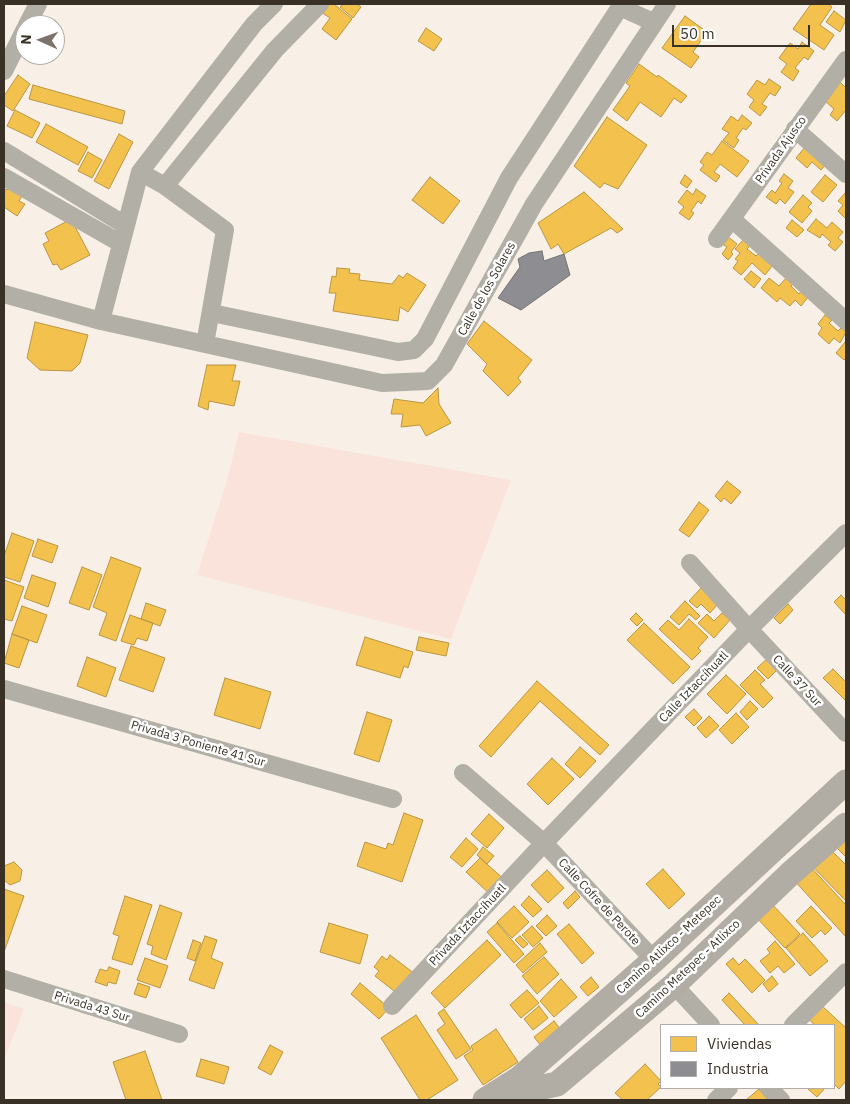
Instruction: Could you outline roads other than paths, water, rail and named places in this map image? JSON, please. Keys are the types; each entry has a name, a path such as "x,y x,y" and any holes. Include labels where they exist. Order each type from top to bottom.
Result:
{"main road":[{"name":"Camino Atlixco - Metepec","path":"485,1100 520,1078 654,960 846,782"},
{"name":"Camino Metepec - Atlixco","path":"522,1100 543,1086 551,1092 674,985 790,874 846,825"}],"street":[{"path":"101,321 140,172 254,24 274,4"},
{"path":"165,186 275,50 320,4"},
{"name":"Calle de los Solares","path":"4,294 101,321 382,384 428,381 444,365 534,204 653,22 667,4"},
{"path":"212,313 398,352 414,350 425,339 509,178 621,6 653,22"},
{"path":"4,71 15,49"},
{"name":"Privada Ajusco","path":"717,239 733,220 795,129 846,60"},
{"path":"795,129 846,174"},
{"path":"4,151 125,225"},
{"path":"140,172 165,186 225,230 212,313 205,344"},
{"path":"4,177 120,243"},
{"path":"733,220 846,321"},
{"name":"Calle Iztaccíhuatl","path":"544,843 749,630 846,533"},
{"name":"Calle 37 Sur","path":"690,563 749,630 846,733"},
{"name":"Privada 3 Poniente 41 Sur","path":"4,689 393,799"},
{"name":"Calle Cofre de Perote","path":"463,773 544,843 654,960"},
{"name":"Privada Iztaccíhuatl","path":"392,1006 544,843"},
{"path":"794,1024 846,972"},
{"name":"Privada 43 Sur","path":"4,979 179,1034"},
{"path":"674,985 710,1024"},
{"path":"716,1100 728,1089"},
{"path":"770,1089 781,1100"}]}
